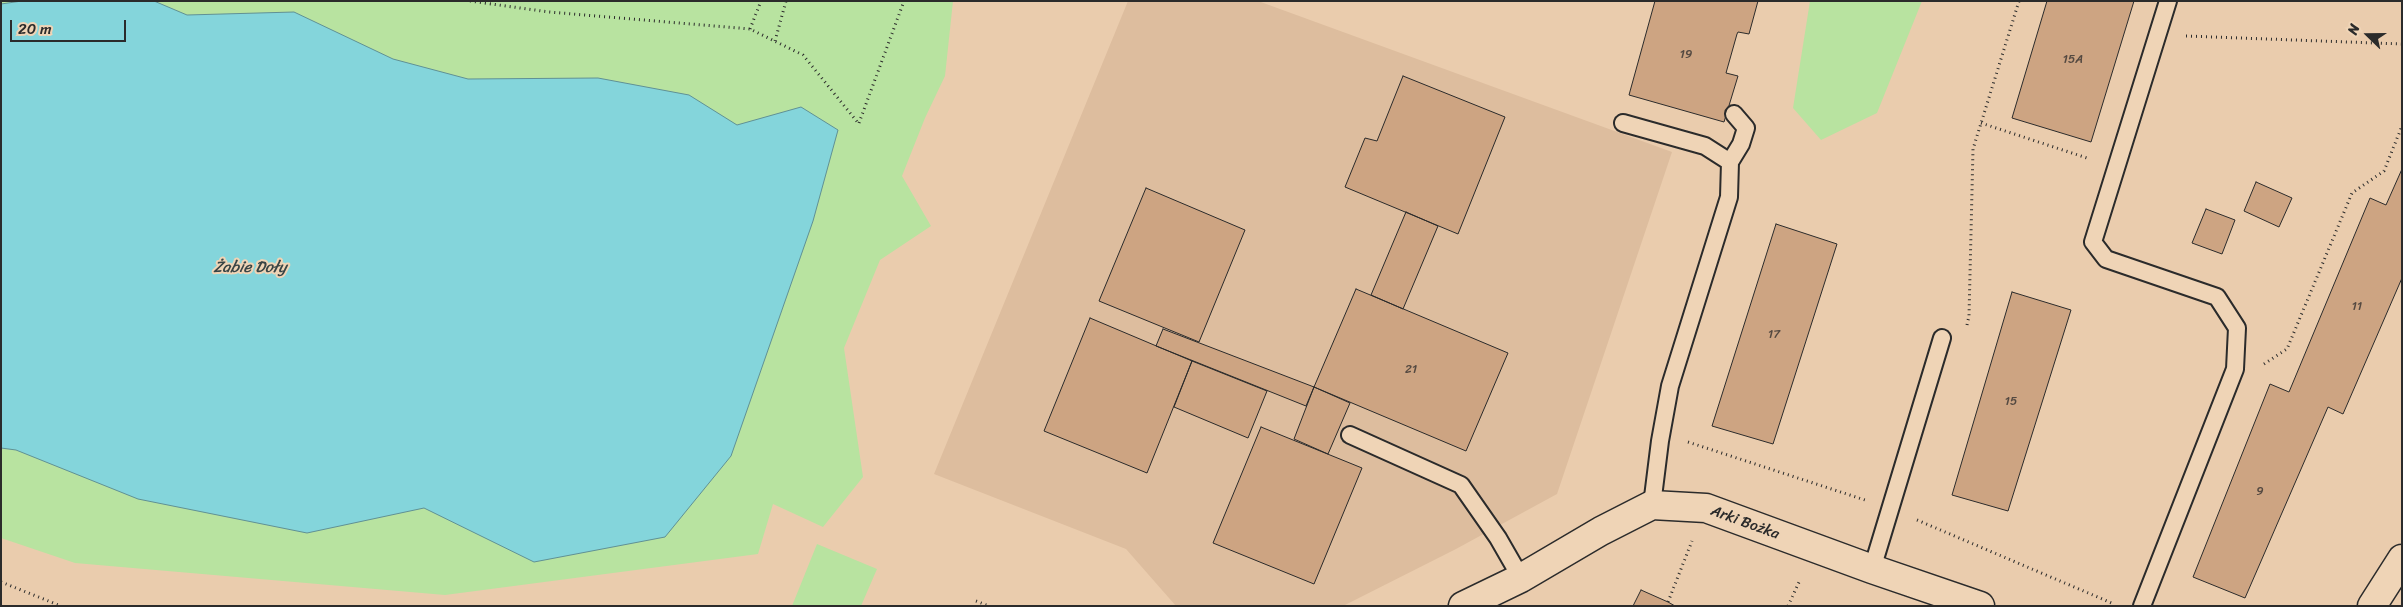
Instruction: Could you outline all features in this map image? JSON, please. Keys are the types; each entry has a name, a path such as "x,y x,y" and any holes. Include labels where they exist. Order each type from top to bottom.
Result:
{"street":[{"name":"Arki Bożka","path":"1652,505 1706,508 1872,569 1980,606"},
{"path":"1463,606 1520,578 1601,531 1652,505"},
{"path":"2372,606 2402,559"}],"lane":[{"path":"2142,606 2235,369 2237,328 2217,297 2106,259 2093,242 2168,1"},
{"path":"1652,505 1660,435 1670,386 1729,197 1730,162 1741,144 1746,128 1734,114"},
{"path":"1623,123 1705,146 1730,162"},
{"path":"1872,569 1942,338"},
{"path":"1350,435 1461,484 1498,538 1520,578"}],"path":[{"path":"470,1 549,12 750,29 803,55 859,124 904,1"},
{"path":"750,29 761,1"},
{"path":"774,41 786,1"},
{"path":"1964,335 1969,316 1973,149 2019,1"},
{"path":"2158,35 2402,44"},
{"path":"1981,123 2116,168"},
{"path":"2259,367 2287,350 2352,193 2384,171 2402,126"},
{"path":"1668,602 1706,508"},
{"path":"1788,606 1801,579"},
{"path":"1,582 60,606"},
{"path":"976,601 989,606"}],"shaded area":[{"path":"1128,1 1258,1 1672,152 1557,494 1456,549 1343,606 1176,606 1126,549 934,474"}],"green space":[{"name":"Żabie Doły","path":"1,1 953,1 945,76 925,118 902,176 931,226 880,260 844,348 863,477 823,527 773,504 758,554 445,595 75,563 1,538"},
{"path":"1810,1 1922,1 1877,113 1821,140 1793,108"},
{"path":"817,544 877,569 861,606 792,606"}],"water":[{"name":"Żabie Doły","path":"22,1 154,1 187,15 294,12 393,59 468,79 598,78 689,95 737,125 801,107 838,130 813,221 731,456 665,537 534,562 424,508 307,533 138,499 16,450 1,448 1,4"}],"building":[{"path":"1655,1 1758,1 1749,34 1738,32 1737,34 1726,73 1738,76 1724,122 1629,95"},
{"path":"2047,1 2134,1 2091,142 2012,118"},
{"path":"1403,76 1505,117 1458,234 1345,187 1365,138 1377,141"},
{"path":"2402,169 2402,278 2343,414 2328,407 2245,598 2193,577 2270,384 2289,392 2370,198 2386,205"},
{"path":"2256,182 2292,198 2279,227 2244,211"},
{"path":"1146,188 1245,230 1199,342 1099,301"},
{"path":"2206,209 2235,220 2222,254 2192,243"},
{"path":"1406,212 1438,226 1403,309 1371,295"},
{"path":"1776,224 1837,244 1773,444 1712,426"},
{"path":"1356,289 1508,353 1466,451 1314,387"},
{"path":"2012,292 2071,310 2008,511 1952,495"},
{"path":"1090,318 1192,361 1147,473 1044,431"},
{"path":"1163,329 1314,387 1306,406 1156,346"},
{"path":"1192,361 1267,391 1248,438 1174,407"},
{"path":"1314,387 1350,403 1328,454 1294,439"},
{"path":"1261,427 1362,468 1314,584 1213,543"},
{"path":"1641,590 1668,602 1675,606 1633,606"}]}
